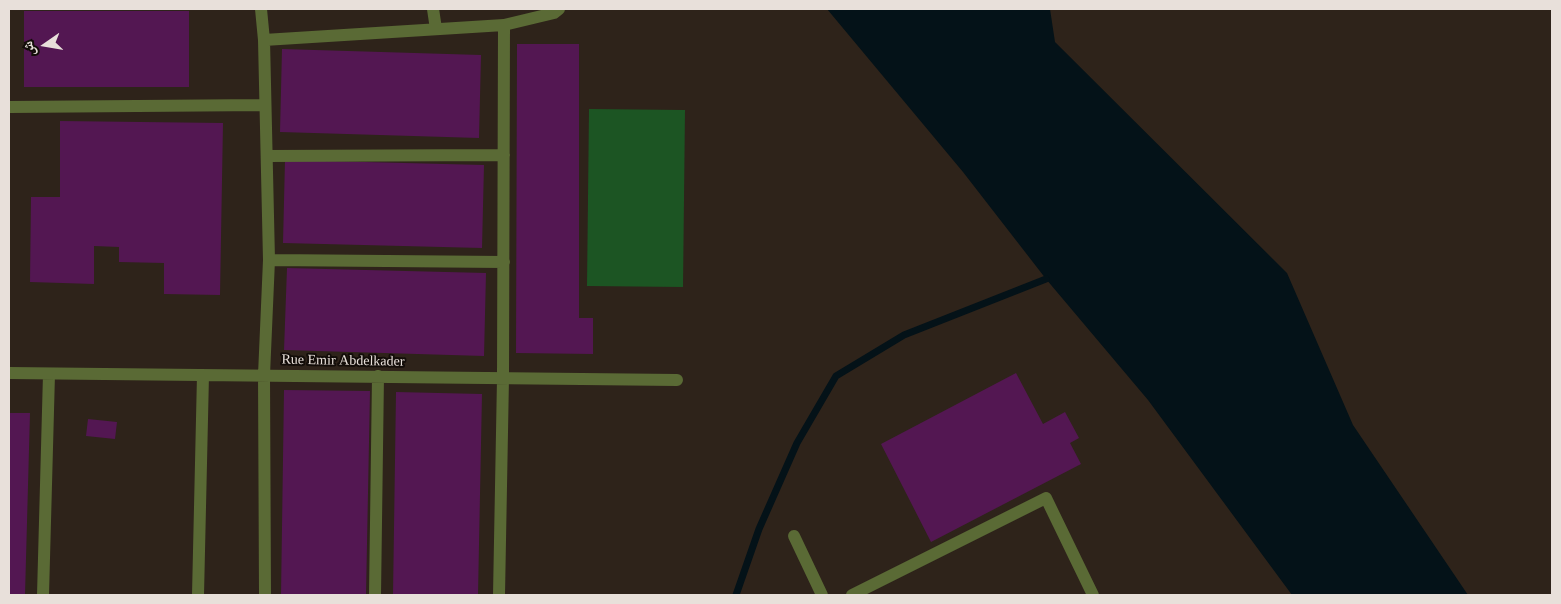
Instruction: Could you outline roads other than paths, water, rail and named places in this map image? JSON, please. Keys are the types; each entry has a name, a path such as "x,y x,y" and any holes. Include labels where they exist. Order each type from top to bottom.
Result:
{"street":[{"path":"261,9 264,40 269,260 264,375 265,595"},
{"path":"433,9 436,30"},
{"path":"264,40 504,25 554,13 559,9"},
{"path":"499,595 504,378 504,25"},
{"path":"9,107 266,105"},
{"path":"267,156 504,154"},
{"path":"269,260 504,262"},
{"name":"Rue Emir Abdelkader","path":"9,373 677,380"},
{"path":"42,595 49,374"},
{"path":"198,595 202,375"},
{"path":"375,595 378,376"},
{"path":"852,595 1046,498 1094,595"},
{"path":"794,536 822,595"}],"waterway":[{"path":"736,595 759,529 797,443 836,376 904,335 1046,279"}]}
